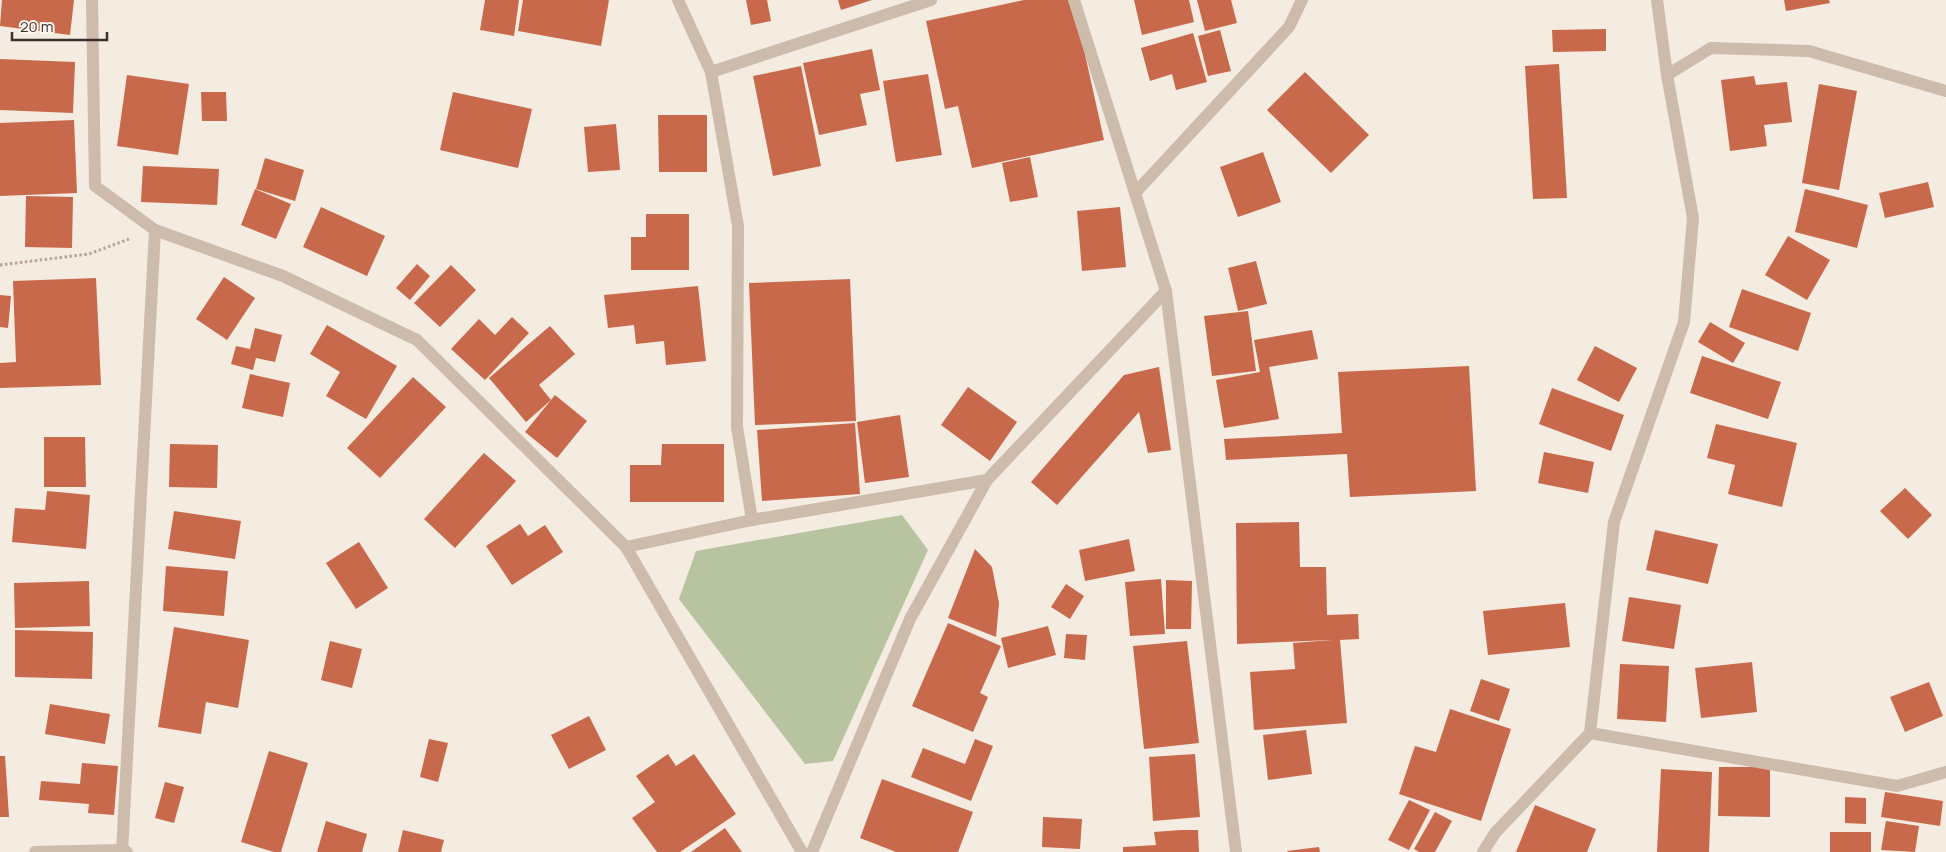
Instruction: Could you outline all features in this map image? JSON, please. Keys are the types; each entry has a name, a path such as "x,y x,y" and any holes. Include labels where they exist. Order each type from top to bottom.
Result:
{"street":[{"path":"92,0 95,186 155,230 283,276 417,340 626,548 802,852"},
{"path":"678,0 711,72 738,226 737,427 752,520"},
{"path":"711,72 931,0"},
{"path":"1074,0 1166,291 1236,852"},
{"path":"1135,193 1290,27 1302,0"},
{"path":"1483,852 1496,833 1590,733 1614,522 1684,322 1692,218 1667,75 1657,0"},
{"path":"1667,75 1711,48 1808,51 1946,91"},
{"path":"35,852 124,851 155,230"},
{"path":"812,852 910,619 987,480 1166,291"},
{"path":"626,548 752,520 987,480"},
{"path":"1590,733 1896,786 1946,772"}],"path":[{"path":"0,265 88,254 155,230"}],"green space":[{"path":"902,515 928,550 833,761 805,764 679,599 696,551"}],"building":[{"path":"2,0 74,0 70,35 0,26"},
{"path":"485,0 519,0 514,36 480,30"},
{"path":"523,0 609,0 601,46 518,31"},
{"path":"746,0 767,0 771,21 751,25"},
{"path":"838,0 872,0 841,10"},
{"path":"1024,0 1073,0 1104,140 972,168 958,106 945,109 926,21"},
{"path":"1134,0 1189,0 1194,22 1142,35"},
{"path":"1197,0 1231,0 1237,23 1205,31"},
{"path":"1784,0 1829,0 1830,3 1786,11"},
{"path":"1606,29 1606,51 1553,52 1552,30"},
{"path":"1220,30 1231,71 1208,76 1198,36"},
{"path":"1193,33 1207,82 1176,90 1172,74 1150,81 1141,48"},
{"path":"872,49 880,90 860,94 867,125 819,135 803,63"},
{"path":"0,59 75,62 73,113 0,110"},
{"path":"1559,64 1567,198 1533,199 1525,66"},
{"path":"801,66 821,166 773,176 753,76"},
{"path":"1305,72 1369,135 1331,173 1267,110"},
{"path":"928,74 942,155 896,162 883,81"},
{"path":"127,75 189,84 178,155 117,146"},
{"path":"1754,76 1756,85 1787,82 1792,122 1764,125 1767,146 1730,151 1721,80"},
{"path":"1819,84 1857,91 1839,190 1802,183"},
{"path":"201,92 226,92 227,121 202,121"},
{"path":"453,92 532,109 518,168 440,150"},
{"path":"658,115 707,115 707,172 659,172"},
{"path":"74,120 77,193 0,196 0,123"},
{"path":"616,124 620,170 588,172 584,127"},
{"path":"1263,152 1281,202 1238,217 1220,167"},
{"path":"1030,157 1038,197 1010,202 1002,163"},
{"path":"265,158 304,170 295,201 256,189"},
{"path":"143,166 219,169 217,205 141,202"},
{"path":"1928,182 1934,207 1885,218 1879,193"},
{"path":"255,189 291,204 276,239 241,225"},
{"path":"1805,189 1868,205 1857,248 1795,232"},
{"path":"26,196 73,197 72,248 25,247"},
{"path":"321,207 385,236 367,276 303,247"},
{"path":"1120,207 1126,267 1082,271 1077,211"},
{"path":"646,214 689,214 689,270 631,270 631,237 646,237"},
{"path":"1788,236 1830,260 1807,300 1765,275"},
{"path":"1256,261 1267,304 1238,311 1228,268"},
{"path":"417,264 430,276 410,300 396,288"},
{"path":"451,265 476,290 440,327 414,303"},
{"path":"224,277 255,298 227,340 196,319"},
{"path":"96,278 101,385 0,388 0,363 16,362 13,281"},
{"path":"850,279 856,421 755,425 749,283"},
{"path":"698,286 706,361 666,365 664,341 636,344 634,325 608,328 604,295"},
{"path":"1742,289 1811,313 1798,351 1729,327"},
{"path":"0,295 11,296 8,328 0,327"},
{"path":"1248,311 1256,371 1212,376 1204,316"},
{"path":"512,317 529,333 485,380 451,349 479,319 495,335"},
{"path":"1710,322 1745,343 1733,363 1698,342"},
{"path":"327,325 397,366 366,419 326,396 340,372 310,354"},
{"path":"550,326 575,354 539,385 551,400 526,422 489,378"},
{"path":"255,328 282,335 275,362 256,358 253,370 231,364 236,346 250,349"},
{"path":"1312,330 1318,359 1269,367 1279,419 1224,428 1216,380 1260,372 1254,340"},
{"path":"1595,346 1637,368 1619,402 1577,380"},
{"path":"1702,356 1781,382 1768,419 1690,393"},
{"path":"1469,366 1476,491 1350,497 1347,454 1226,460 1224,439 1342,433 1338,372"},
{"path":"1159,367 1171,450 1148,453 1139,412 1057,505 1031,482 1124,375"},
{"path":"250,374 290,383 283,417 242,408"},
{"path":"413,377 446,407 380,478 347,448"},
{"path":"968,387 1017,422 990,461 941,425"},
{"path":"1552,388 1624,415 1611,451 1539,424"},
{"path":"555,395 587,421 557,458 525,432"},
{"path":"900,415 909,477 865,483 857,422"},
{"path":"855,423 860,494 762,501 757,430"},
{"path":"1716,424 1797,443 1782,507 1728,494 1735,465 1707,458"},
{"path":"44,437 85,437 86,487 44,487"},
{"path":"170,444 218,445 217,488 169,487"},
{"path":"662,444 724,444 724,502 630,502 630,465 661,465"},
{"path":"1544,452 1594,462 1588,493 1538,483"},
{"path":"484,453 516,481 455,548 424,519"},
{"path":"1905,488 1932,515 1908,539 1880,511"},
{"path":"47,491 90,495 86,549 12,542 15,508 45,510"},
{"path":"174,511 241,521 235,559 168,549"},
{"path":"1299,522 1300,567 1326,567 1327,615 1358,614 1359,639 1340,640 1347,723 1254,730 1250,672 1295,669 1293,643 1332,640 1237,644 1236,523"},
{"path":"520,524 528,536 545,525 563,552 512,585 486,546"},
{"path":"1655,530 1718,544 1708,584 1646,570"},
{"path":"1129,539 1135,571 1085,581 1079,550"},
{"path":"359,542 388,588 356,609 326,563"},
{"path":"975,549 992,567 999,603 996,637 948,618"},
{"path":"166,566 228,571 224,616 163,611"},
{"path":"1161,579 1165,634 1130,636 1125,582"},
{"path":"1166,580 1192,581 1191,629 1166,629"},
{"path":"89,581 90,626 15,628 14,583"},
{"path":"1066,584 1084,596 1070,619 1051,607"},
{"path":"1629,597 1681,605 1674,649 1622,641"},
{"path":"1565,603 1570,647 1488,655 1483,611"},
{"path":"948,623 1001,646 980,693 988,697 973,732 912,706"},
{"path":"1048,626 1056,655 1008,668 1001,638"},
{"path":"174,627 249,640 238,708 206,702 201,734 158,727"},
{"path":"15,630 93,632 92,679 15,677"},
{"path":"1066,634 1087,635 1085,660 1064,658"},
{"path":"330,641 362,649 352,688 321,680"},
{"path":"1187,641 1199,743 1144,749 1133,646"},
{"path":"1752,662 1757,712 1701,718 1695,668"},
{"path":"1620,664 1669,666 1666,722 1617,719"},
{"path":"1481,679 1510,689 1499,721 1470,711"},
{"path":"1929,682 1943,716 1905,732 1890,697"},
{"path":"50,704 110,714 105,744 45,734"},
{"path":"1450,709 1511,729 1481,821 1399,794 1415,746 1436,752"},
{"path":"589,716 606,750 569,769 551,735"},
{"path":"1306,730 1312,774 1268,780 1263,735"},
{"path":"429,739 448,743 438,782 420,777"},
{"path":"975,739 993,746 971,801 911,777 923,748 965,764"},
{"path":"269,751 308,763 281,852 274,852 241,842"},
{"path":"668,754 676,766 694,754 736,814 680,852 657,852 632,818 655,802 636,776"},
{"path":"1195,754 1200,817 1153,821 1149,757"},
{"path":"0,756 5,756 9,817 0,817"},
{"path":"82,763 118,766 114,815 88,813 89,804 39,800 41,781 80,784"},
{"path":"1719,767 1770,767 1770,817 1718,816"},
{"path":"1661,769 1712,772 1709,852 1657,852"},
{"path":"882,779 973,812 958,852 896,852 860,838"},
{"path":"165,782 184,787 174,823 155,818"},
{"path":"1885,792 1943,801 1940,826 1881,817"},
{"path":"1845,797 1866,798 1866,824 1845,823"},
{"path":"1409,800 1430,810 1409,850 1388,840"},
{"path":"1535,805 1596,829 1587,852 1516,852"},
{"path":"1435,812 1452,821 1435,852 1419,852 1414,849"},
{"path":"1043,817 1082,819 1080,849 1042,847"},
{"path":"326,821 367,834 362,852 317,852"},
{"path":"1886,821 1919,826 1915,852 1881,850"},
{"path":"725,828 742,852 691,852"},
{"path":"403,830 444,840 441,852 398,852"},
{"path":"1198,830 1199,852 1123,852 1123,847 1156,845 1154,832"},
{"path":"1830,832 1871,832 1871,852 1830,852"},
{"path":"1319,847 1320,852 1287,851"}]}
